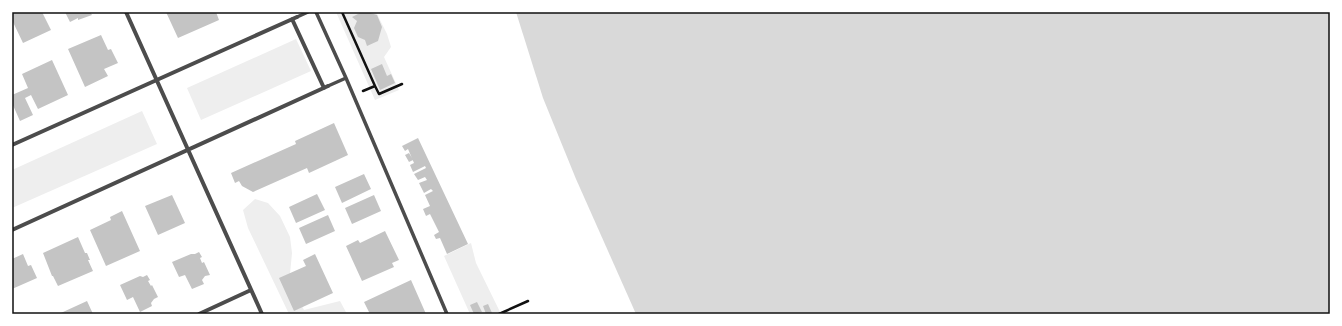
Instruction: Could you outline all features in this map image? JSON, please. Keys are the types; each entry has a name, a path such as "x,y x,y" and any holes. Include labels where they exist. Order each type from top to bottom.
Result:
{"street":[{"path":"126,12 262,314"},
{"path":"12,145 308,12"},
{"path":"316,12 354,95 447,314"},
{"path":"294,18 326,87"},
{"path":"12,230 346,78"},
{"path":"199,314 251,290"}],"path":[{"path":"342,12 379,94 402,84"},
{"path":"354,95 375,86"},
{"path":"499,314 528,301"}],"shaded area":[{"path":"336,12 376,12 387,34 391,47 384,57 399,90 375,100"},
{"path":"516,12 1330,12 1330,314 636,314 576,179 543,98"},
{"path":"296,39 311,71 201,120 187,88"},
{"path":"142,111 157,144 12,208 12,170"},
{"path":"255,199 268,203 280,216 290,237 292,253 290,274 296,295 304,310 340,301 347,314 289,314 248,228 243,210"},
{"path":"471,243 476,263 501,314 470,314 444,256"}],"building":[{"path":"12,12 42,12 51,30 23,43 12,20"},
{"path":"65,12 90,12 92,15 78,20 78,18 70,22"},
{"path":"166,12 216,12 219,20 178,38"},
{"path":"362,12 377,15 382,27 378,41 367,46 365,40 358,37 354,28 357,21 352,17"},
{"path":"101,35 108,50 111,49 118,63 104,69 108,76 85,87 68,49"},
{"path":"52,60 68,95 38,109 31,95 25,98 33,115 20,121 12,103 12,95 28,88 22,74"},
{"path":"382,64 387,76 391,74 395,83 380,90 371,69"},
{"path":"334,123 348,155 309,173 307,168 253,192 242,186 239,181 235,183 231,173 296,144 295,141"},
{"path":"418,138 468,244 447,254 440,238 436,239 434,235 439,232 430,214 426,216 423,209 430,206 425,195 433,191 431,189 424,193 419,183 427,180 425,177 418,180 414,174 426,168 425,166 413,172 410,165 414,163 408,149 405,151 402,146"},
{"path":"409,153 413,160 409,162 405,155"},
{"path":"364,174 371,189 342,203 335,187"},
{"path":"317,194 325,210 296,223 289,207"},
{"path":"172,195 185,223 158,235 145,206"},
{"path":"374,195 381,211 352,224 345,208"},
{"path":"122,211 140,251 106,266 90,230 111,220 110,217"},
{"path":"328,215 335,231 306,244 299,228"},
{"path":"385,231 399,260 392,263 394,267 362,281 346,246 358,240 360,243"},
{"path":"78,237 85,253 87,253 90,260 88,260 93,271 58,286 52,276 43,253"},
{"path":"199,252 202,257 200,258 202,263 204,262 210,275 205,276 202,280 204,284 192,289 185,275 179,277 172,262"},
{"path":"23,254 28,266 31,265 37,278 12,289 12,259"},
{"path":"315,254 333,293 294,311 279,278 306,266 303,260"},
{"path":"147,275 150,280 148,281 151,286 152,285 158,297 151,303 152,306 140,312 133,297 127,300 120,285 140,276 143,277"},
{"path":"411,280 426,314 370,314 364,302"},
{"path":"87,301 93,314 59,314 63,312"},
{"path":"477,302 482,312 474,314 470,305"},
{"path":"488,304 492,313 491,314 486,314 483,306"}]}
